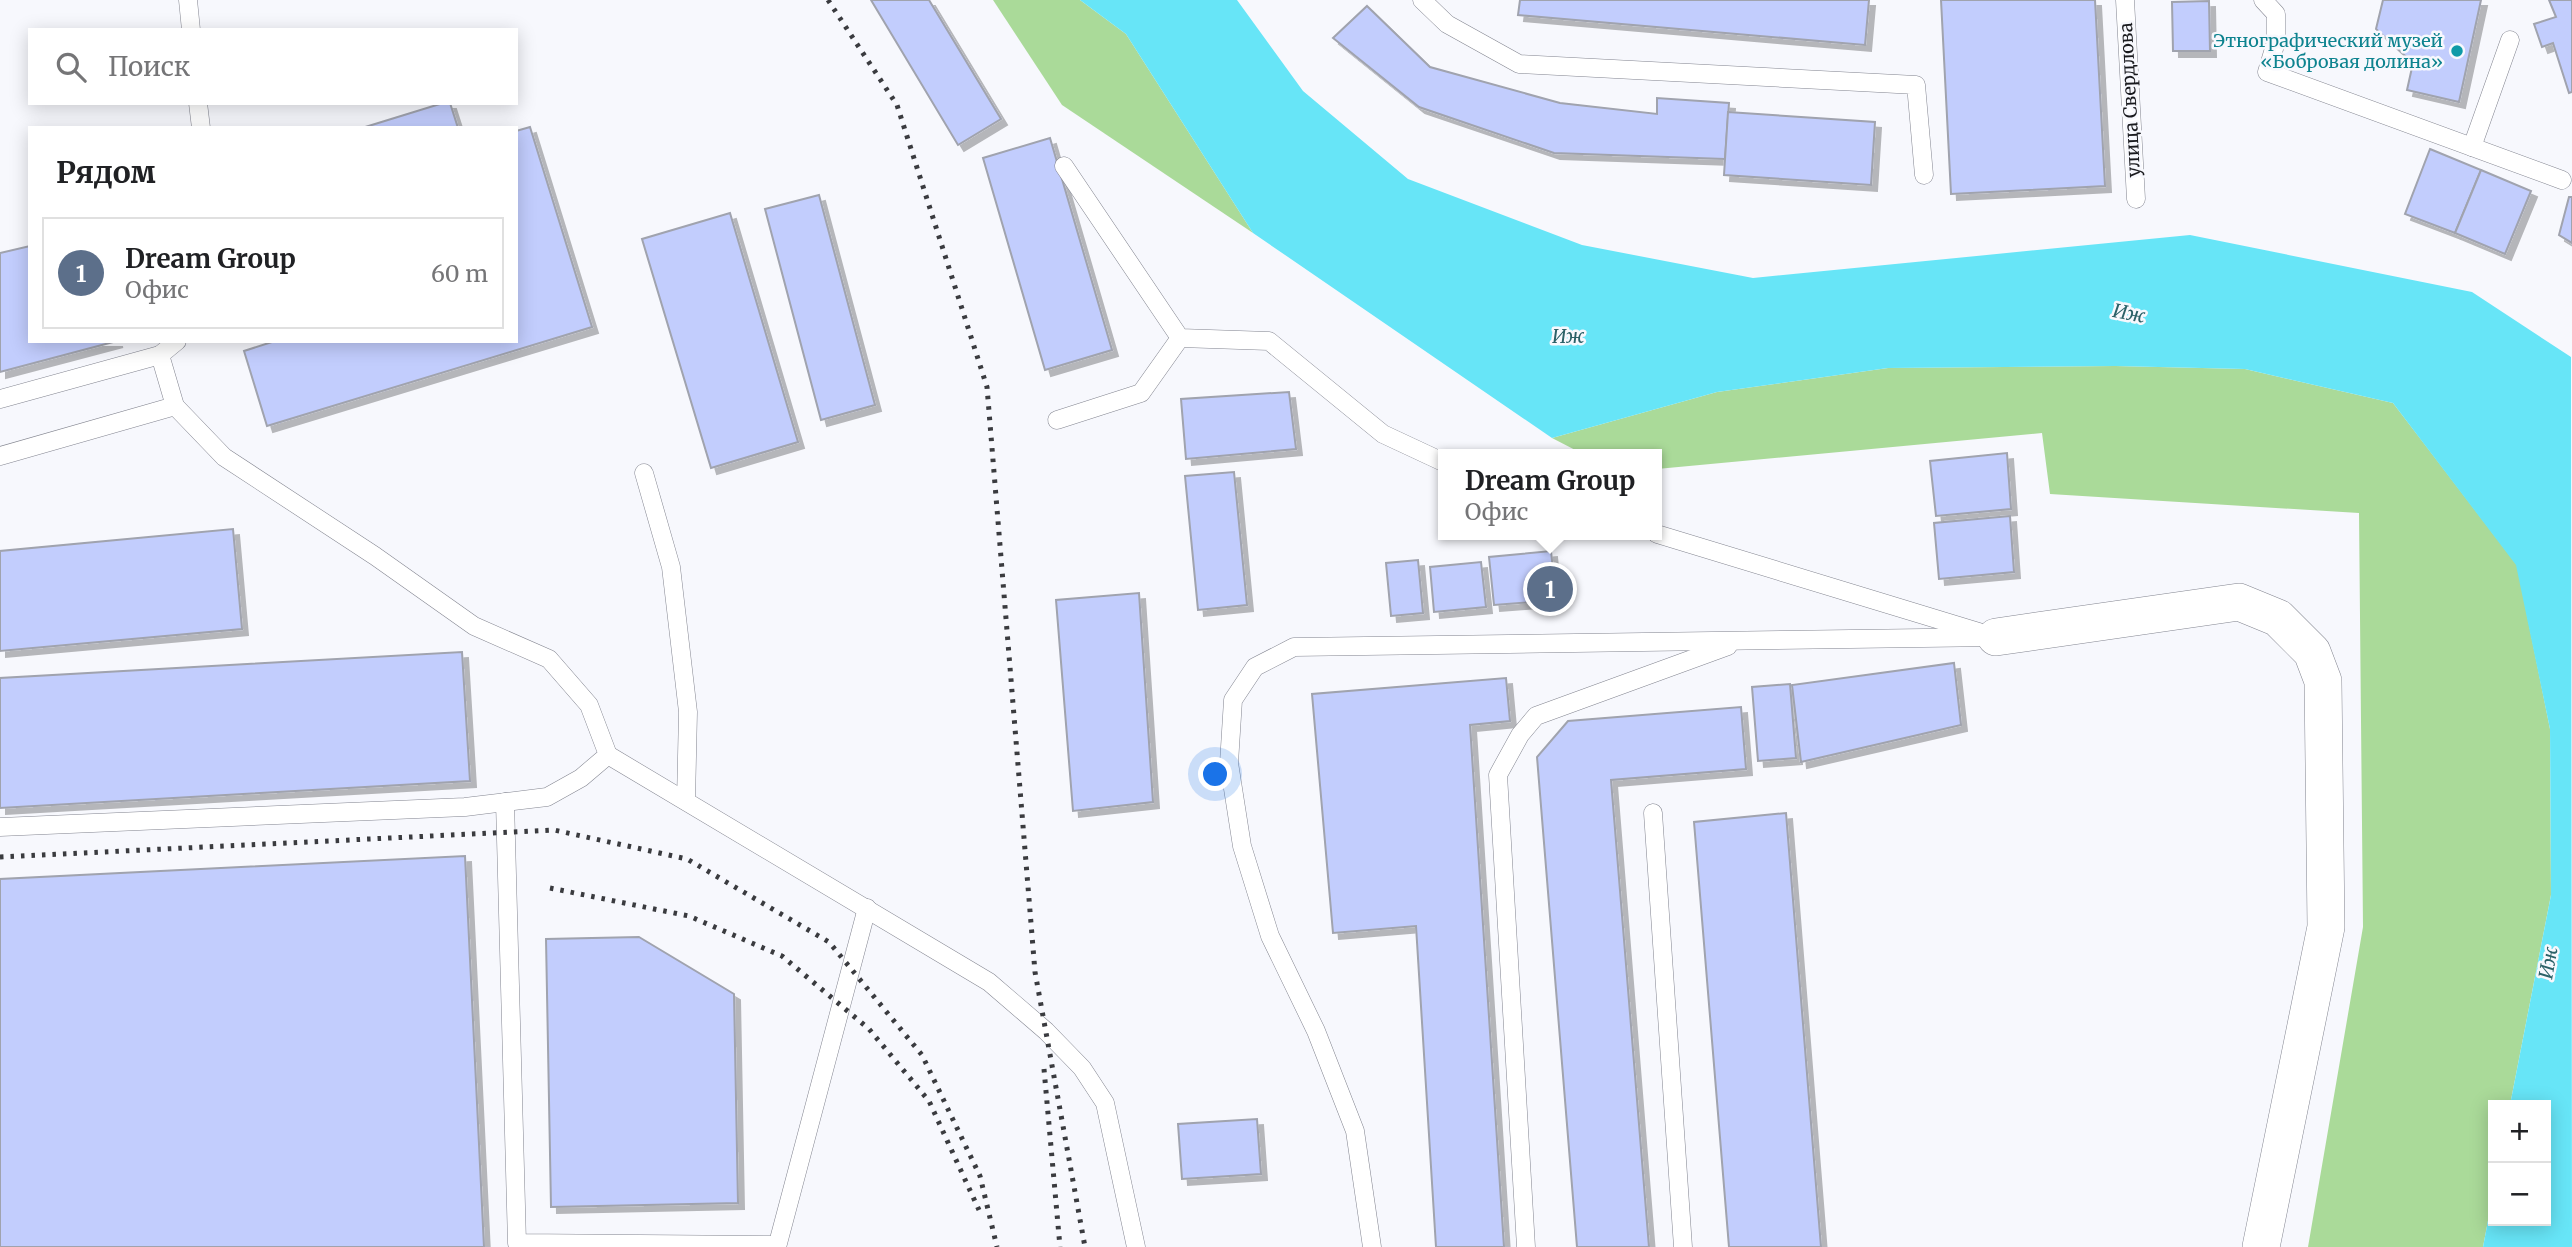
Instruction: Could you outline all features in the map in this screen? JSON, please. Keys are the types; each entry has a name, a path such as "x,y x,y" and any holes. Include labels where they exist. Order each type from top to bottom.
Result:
{"street":[{"path":"1996,637 2239,602 2278,618 2312,652 2323,681 2326,928 2261,1247"}],"lane":[{"path":"188,0 191,28"},
{"path":"1422,0 1447,24 1519,64 1916,85 1924,175"},
{"name":"улица Свердлова","path":"2125,0 2136,199"},
{"path":"2263,0 2276,14 2276,41 2267,72 2562,180"},
{"path":"2472,147 2510,40"},
{"path":"198,105 201,126"},
{"path":"1064,166 1180,338"},
{"path":"1057,420 1141,393 1180,338"},
{"path":"1180,338 1269,341 1383,434 1438,460"},
{"path":"0,399 160,355 175,343"},
{"path":"160,355 175,406 224,457 375,556 474,626 549,659 589,705 608,755 989,982 1046,1031 1082,1068 1105,1103 1136,1247"},
{"path":"0,456 175,406"},
{"path":"644,473 671,567 688,712 686,801"},
{"path":"1662,536 1996,637"},
{"path":"1372,1247 1355,1131 1316,1031 1270,936 1242,846 1229,763 1233,700 1255,667 1294,647 1996,637"},
{"path":"1526,1247 1498,775 1520,735 1536,716 1741,641"},
{"path":"0,827 465,807 547,797 581,778 608,755"},
{"path":"505,802 517,1243 777,1246 867,908"},
{"path":"1653,813 1683,1247"}],"green space":[{"path":"993,0 1080,0 1126,34 1253,233 1062,105"},
{"path":"2115,366 2245,369 2393,403 2517,565 2550,729 2551,895 2511,1100 2488,1100 2488,1220 2483,1247 2308,1247 2363,927 2359,513 2050,494 2042,433 1662,469 1662,449 1573,449 1552,438 1717,392 1888,368"}],"water":[{"name":"Иж","path":"1080,0 1237,0 1303,91 1408,179 1582,245 1753,278 2190,235 2472,292 2571,357 2572,1247 2483,1247 2488,1220 2488,1226 2551,1226 2551,1100 2511,1100 2551,895 2550,729 2516,565 2393,403 2245,369 2115,366 1888,368 1717,392 1552,438 1253,233 1126,34"}],"building":[{"path":"871,0 929,0 1001,119 958,145"},
{"path":"1520,0 1869,0 1865,45 1518,15"},
{"path":"1941,0 2095,0 2105,186 1951,194"},
{"path":"2383,0 2481,0 2459,102 2407,90 2413,63 2376,29"},
{"path":"2549,0 2572,0 2572,92 2569,93 2553,43 2542,47 2534,24 2556,17"},
{"path":"2209,1 2210,51 2173,51 2172,2"},
{"path":"1367,6 1430,67 1560,103 1657,114 1657,98 1729,103 1725,159 1554,153 1419,107 1333,38"},
{"path":"437,105 451,105 457,126 368,126"},
{"path":"1728,112 1875,122 1871,185 1724,175"},
{"path":"530,127 592,327 267,426 244,351 269,343 518,343 518,130"},
{"path":"1050,138 1112,350 1045,370 983,158"},
{"path":"2430,149 2481,170 2455,233 2405,214"},
{"path":"2481,170 2531,191 2505,254 2455,233"},
{"path":"819,195 875,405 821,420 765,209"},
{"path":"2569,197 2572,197 2572,243 2559,235"},
{"path":"730,213 798,442 711,468 642,239"},
{"path":"28,246 28,343 109,343 0,372 0,253"},
{"path":"1289,392 1296,449 1186,459 1181,399"},
{"path":"2007,453 2011,509 1936,516 1930,461"},
{"path":"1234,472 1247,605 1198,610 1185,476"},
{"path":"2010,516 2014,572 1939,579 1934,523"},
{"path":"233,529 242,629 0,651 0,551"},
{"path":"1551,551 1556,600 1494,605 1489,557"},
{"path":"1418,560 1423,613 1391,616 1386,563"},
{"path":"1481,562 1486,607 1434,612 1430,567"},
{"path":"1139,593 1153,802 1073,811 1056,600"},
{"path":"462,652 470,781 0,808 0,678"},
{"path":"1954,663 1961,725 1801,762 1792,685"},
{"path":"1506,678 1510,721 1470,725 1504,1247 1436,1247 1416,926 1333,933 1312,694"},
{"path":"1790,684 1796,758 1758,761 1752,687"},
{"path":"1741,707 1746,769 1611,780 1649,1247 1577,1247 1537,757 1568,721"},
{"path":"1786,813 1821,1247 1729,1247 1694,822"},
{"path":"465,856 484,1247 0,1247 0,879"},
{"path":"639,937 734,994 738,1203 551,1207 546,939"},
{"path":"1257,1119 1261,1174 1182,1179 1178,1124"}],"railway":[{"path":"828,0 897,105 987,387 1035,972 1085,1247"},
{"path":"0,857 554,830 687,859 829,942 922,1055 980,1176 997,1247"},
{"path":"550,888 689,916 782,956 869,1029 929,1101 979,1210"},
{"path":"1044,1069 1060,1247"}],"place":[{"name":"Этнографический музей «Бобровая долина»","path":"2457,51"},
{"name":"Dream Group","path":"1550,589"}]}
